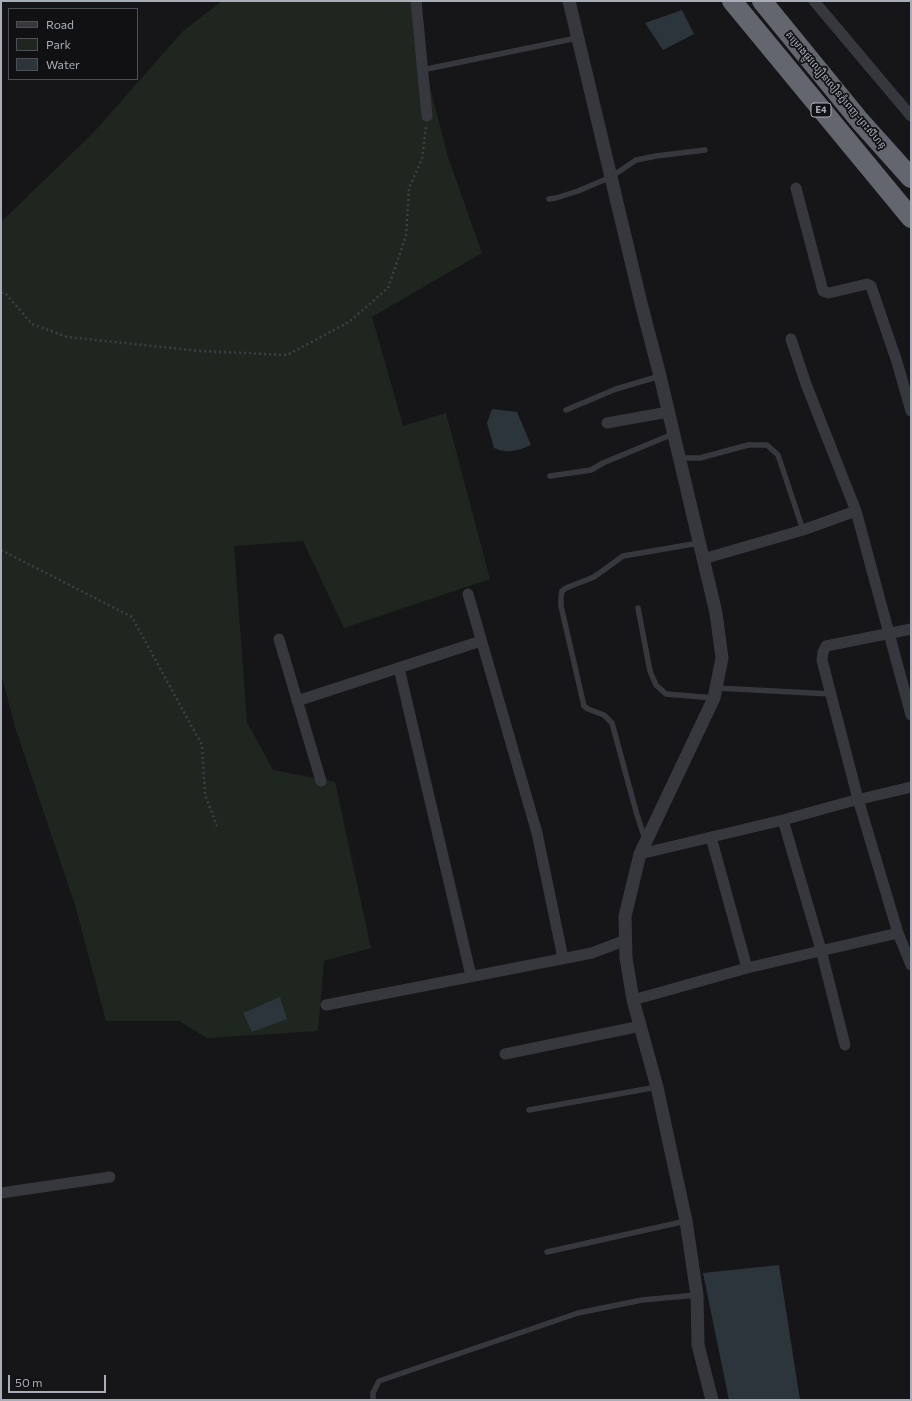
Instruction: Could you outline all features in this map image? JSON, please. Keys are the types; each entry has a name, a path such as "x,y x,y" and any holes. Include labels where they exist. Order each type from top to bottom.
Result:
{"highway":[{"name":"E4","path":"732,1 911,218"},
{"name":"គម្រោងផ្លូវល្បឿនលឿនភ្នំពេញ-ព្រះសីហនុ","path":"762,1 860,121 911,178"}],"street":[{"path":"416,1 427,116"},
{"path":"569,1 716,613 722,658 715,693 640,854 625,916 626,958 633,1000 656,1087 686,1221 697,1295 698,1345 712,1400"},
{"path":"814,1 911,116"},
{"path":"796,188 823,291 829,293 867,284 871,286 911,412"},
{"path":"791,338 806,384 856,511 911,715"},
{"path":"607,423 668,412"},
{"path":"703,559 803,530 856,511"},
{"path":"468,594 536,833 563,958"},
{"path":"911,629 826,646 823,652 822,660 858,799 898,933 911,965"},
{"path":"279,639 321,781"},
{"path":"297,701 481,641"},
{"path":"399,668 471,976"},
{"path":"640,854 783,820 858,799 911,787"},
{"path":"783,820 821,950 845,1045"},
{"path":"711,837 747,968"},
{"path":"633,1000 747,968 898,933"},
{"path":"326,1005 592,953 626,940"},
{"path":"505,1054 641,1026"},
{"path":"1,1193 110,1177"}],"lane":[{"path":"422,70 578,38"},
{"path":"548,199 578,191 611,176 636,160 705,150"},
{"path":"566,410 616,389 660,376"},
{"path":"550,476 591,470 603,463 673,434"},
{"path":"678,458 700,458 748,445 767,445 778,454 803,530"},
{"path":"646,842 637,815 612,723 604,715 584,706 561,606 561,597 562,592 566,588 594,577 623,556 699,543"},
{"path":"638,608 650,671 656,685 666,694 831,694"},
{"path":"529,1110 656,1087"},
{"path":"547,1252 686,1221"},
{"path":"373,1400 373,1393 379,1381 578,1313 642,1300 697,1295"}],"path":[{"path":"1,293 6,294 32,324 67,337 200,351 287,355 349,322 388,288 406,236 409,188 422,159 427,116"},
{"path":"1,550 132,618 202,745 205,795 217,826"}],"green space":[{"path":"222,1 414,1 427,76 448,157 482,253 372,317 403,426 446,413 490,579 344,628 303,541 234,546 247,722 273,770 335,782 371,948 324,961 318,1031 207,1038 179,1021 106,1021 75,905 15,727 1,673 1,222 94,132 183,31"}],"water":[{"path":"682,10 694,34 663,50 645,23"},
{"path":"492,409 517,412 531,445 512,451 503,451 494,448 487,423"},
{"path":"280,997 287,1019 252,1032 243,1013"},
{"path":"779,1265 800,1400 729,1400 703,1273"}]}
